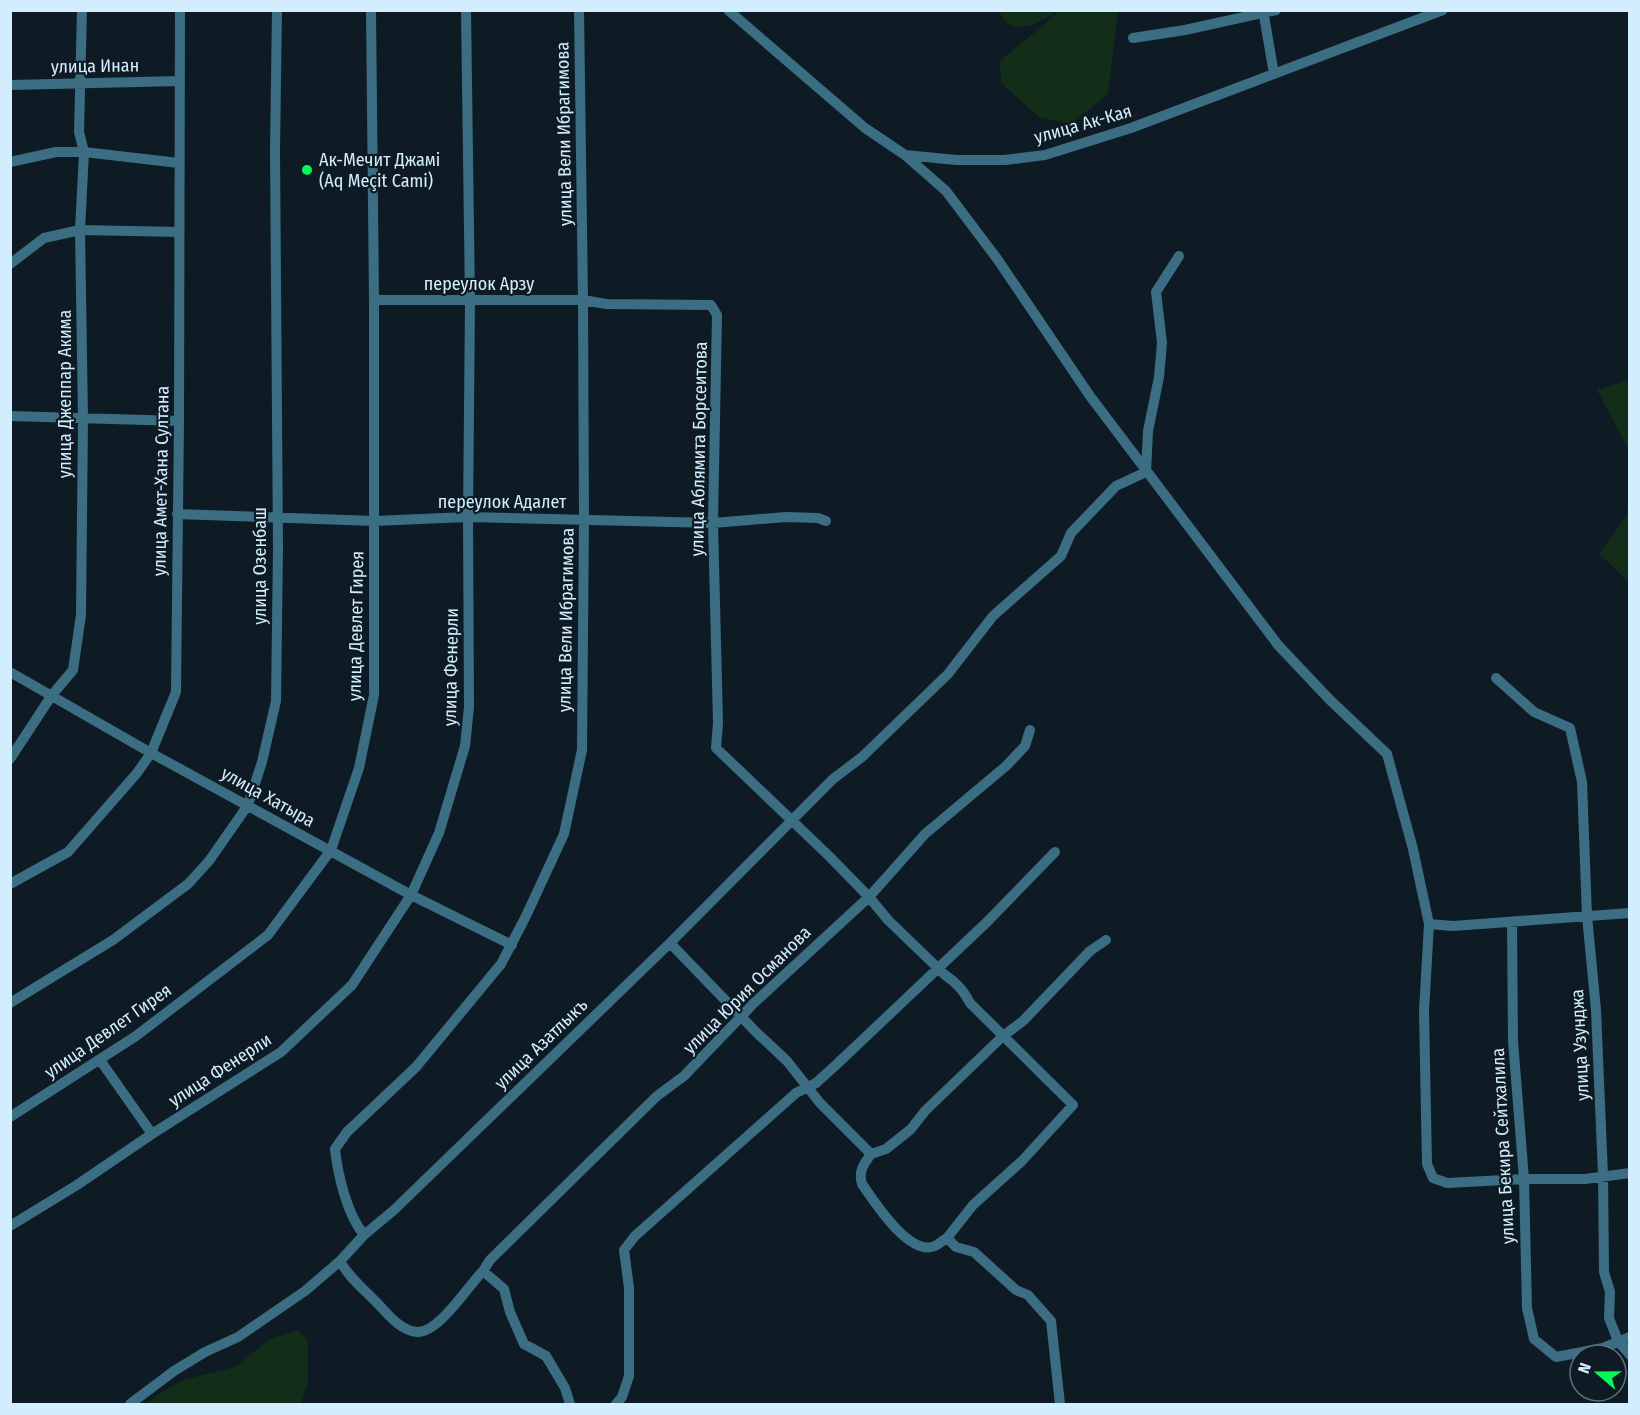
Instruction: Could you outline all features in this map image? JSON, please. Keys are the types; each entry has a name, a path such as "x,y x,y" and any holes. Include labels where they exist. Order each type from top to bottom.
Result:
{"street":[{"name":"улица Джеппар Акима","path":"10,759 52,695 73,670 81,615 83,418 80,230 84,152 79,132 79,83 83,46 82,10"},
{"name":"улица Амет-Хана Султана","path":"10,884 68,852 137,773 151,753 176,692 180,10"},
{"name":"улица Озенбаш","path":"10,1003 113,940 188,884 208,861 248,804 262,762 276,701 277,10"},
{"name":"улица Девлет Гирея","path":"10,1117 136,1036 268,935 331,850 359,768 374,695 371,10"},
{"name":"улица Фенерли","path":"10,1226 77,1185 280,1052 352,985 411,895 439,833 465,746 469,707 470,301 466,10"},
{"name":"улица Вели Ибрагимова","path":"364,1235 355,1224 338,1173 335,1149 347,1132 416,1067 501,964 564,834 582,750 584,519 579,10"},
{"name":"улица Ак-Кая","path":"728,10 865,128 905,155 956,160 1005,160 1045,155 1131,128 1443,10"},
{"path":"1133,38 1185,30 1276,10"},
{"path":"1263,12 1274,74"},
{"name":"улица Инан","path":"10,85 180,81"},
{"path":"10,162 56,152 84,152 179,163"},
{"path":"905,155 946,191 998,260 1090,396 1278,645 1329,699 1387,754 1413,849 1429,924 1424,1011 1427,1164 1433,1178 1447,1183 1585,1179 1629,1173"},
{"path":"10,264 44,238 80,230 179,232"},
{"path":"1146,472 1148,431 1159,377 1162,343 1156,292 1179,256"},
{"name":"переулок Арзу","path":"374,300 583,300"},
{"name":"улица Аблямита Борсеитова","path":"583,300 606,304 711,305 717,315 713,523 718,723 716,748 793,821"},
{"path":"10,416 179,421"},
{"name":"улица Азатлыкъ","path":"130,1404 174,1371 205,1352 238,1337 305,1291 340,1262 364,1235 394,1209 670,943 833,779 862,757 948,674 993,616 1061,556 1071,533 1116,486 1146,472"},
{"name":"переулок Адалет","path":"177,514 374,521 468,517 713,523 786,517 826,520"},
{"name":"улица Хатыра","path":"10,672 151,753 411,895 512,945"},
{"name":"улица Узунджа","path":"1496,678 1534,712 1570,728 1582,782 1587,916 1596,1010 1603,1175 1604,1272 1610,1292 1609,1318 1618,1341 1629,1355"},
{"name":"улица Юрия Османова","path":"340,1262 399,1324 417,1332 426,1331 443,1318 490,1260 657,1095 684,1076 754,1003 869,897 925,834 1006,766 1025,746 1030,730"},
{"path":"793,821 869,897 888,920 963,990 970,1003 1002,1036 1073,1105 1022,1161 973,1205 947,1238 934,1247 917,1244 890,1224 862,1184 861,1169 871,1154 886,1149 910,1129 925,1111 1002,1036 1023,1021 1090,951 1106,940"},
{"path":"616,1404 622,1397 629,1376 629,1288 624,1250 635,1236 796,1093 816,1083 837,1064 987,922 1055,852"},
{"path":"1429,924 1453,926 1629,913"},
{"name":"улица Бекира Сейтхалила","path":"1512,922 1514,1041 1524,1179 1527,1308 1534,1339 1556,1357 1603,1348 1618,1341"},
{"path":"670,943 787,1061 820,1103 871,1154"},
{"path":"100,1060 152,1134"},
{"path":"947,1238 956,1247 974,1252 1016,1290 1028,1296 1051,1321 1060,1404"},
{"path":"483,1271 504,1290 510,1312 524,1344 546,1356 565,1389 570,1404"},
{"path":"1618,1341 1629,1337"}],"green space":[{"path":"999,11 1055,11 1041,21 1023,27 1009,24"},
{"path":"1060,11 1118,11 1108,94 1071,124 1039,117 1001,83 1000,61"},
{"path":"1630,380 1629,450 1597,390"},
{"path":"1629,459 1630,582 1599,554 1627,515"},
{"path":"298,1330 308,1341 308,1380 301,1404 145,1404 183,1380 235,1367 270,1339"}],"place":[{"name":"Ак-Мечит Джамі (Aq Meçit Cami)","path":"307,170"}]}
